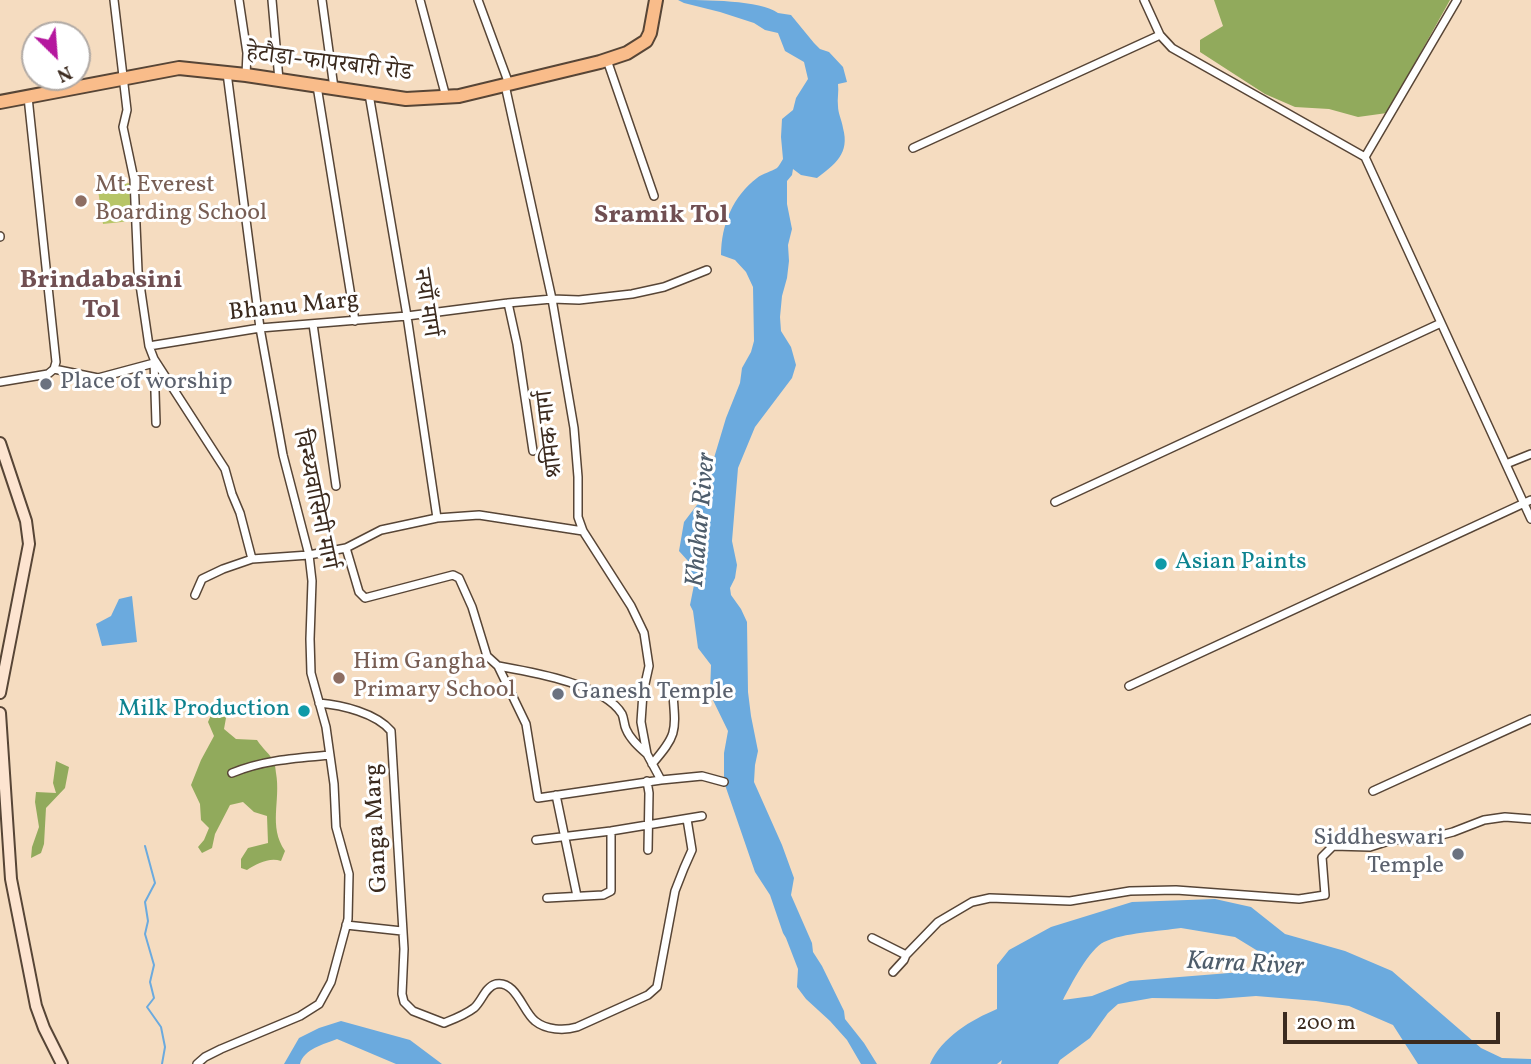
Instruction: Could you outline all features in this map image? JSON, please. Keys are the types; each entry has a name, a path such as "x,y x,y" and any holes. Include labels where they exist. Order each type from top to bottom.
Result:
{"highway":[{"name":"हेटौडा-फापरबारी रोड","path":"0,102 179,68 246,75 406,99 460,96 627,53 646,41 656,0"}],"main road":[{"path":"0,443 26,521 29,544 0,694"},
{"path":"0,713 4,837 11,879 36,1006 62,1064"}],"street":[{"path":"114,0 125,80 127,110 123,127 134,179 138,271 149,346 154,361 225,469 253,559"},
{"path":"239,0 247,53 246,75"},
{"path":"272,0 279,80"},
{"path":"322,0 334,89"},
{"path":"420,0 446,97"},
{"name":"श्रमिक मार्ग","path":"478,0 507,85 552,299 574,428 578,517 583,531 631,606 644,633 649,666 642,694 641,722 647,754 661,780"},
{"path":"1144,0 1160,35 1172,48 1365,157 1506,464 1527,502 1531,519"},
{"path":"1365,157 1457,0"},
{"path":"913,148 1160,35"},
{"path":"607,60 654,196"},
{"name":"विन्ध्यवासिनी मार्ग","path":"197,1064 213,1053 300,1016 318,1004 331,982 348,919 349,874 337,827 326,727 312,673 312,581 309,555 283,455 260,328 227,73"},
{"path":"317,86 355,321"},
{"name":"नयाँ मार्ग","path":"369,94 438,518"},
{"path":"0,382 48,374 54,369 56,362 28,97"},
{"name":"Bhanu Marg","path":"149,346 260,328 407,316 508,303 552,299 579,300 632,294 664,287 708,270"},
{"path":"508,303 533,451"},
{"path":"1055,502 1441,323"},
{"path":"313,324 337,486"},
{"path":"54,369 98,378 154,361"},
{"path":"154,361 156,423"},
{"path":"1506,464 1531,454"},
{"path":"1129,687 1527,502"},
{"path":"195,595 202,579 253,559 309,555 346,548 381,530 438,518 479,515 583,531"},
{"path":"346,548 359,592 365,598 453,575 459,578 472,607 487,656 498,666 526,724 538,798 647,781 702,776 724,782"},
{"path":"498,666 584,686 599,694 622,714 627,732 647,754"},
{"path":"652,764 670,743 675,725 673,695"},
{"name":"Ganga Marg","path":"319,703 335,704 374,718 385,723 391,731 404,949 402,994 404,1002 413,1011 444,1023 477,1005 495,984 503,984 512,989 534,1021 548,1027 567,1030 648,995 657,987 675,891 692,850 687,819"},
{"path":"1373,791 1531,719"},
{"path":"232,773 251,765 284,758 330,755"},
{"path":"647,781 648,850"},
{"path":"556,795 577,896"},
{"path":"536,841 702,816"},
{"path":"893,972 938,922 972,902 990,898 1070,901 1130,891 1176,890 1300,899 1325,895 1322,857 1333,846 1370,847 1392,840 1426,839 1505,817 1531,819"},
{"path":"547,898 603,895 611,891 611,831"},
{"path":"346,925 402,931"},
{"path":"872,938 906,956"}],"green space":[{"path":"1214,0 1450,0 1387,113 1358,117 1329,109 1295,107 1265,94 1200,52 1200,40 1223,26"},
{"path":"129,183 131,221 103,224 98,190"},
{"path":"214,708 221,708 226,718 224,729 236,739 257,740 274,763 277,783 277,832 285,851 281,861 259,863 247,870 241,868 241,859 248,848 268,843 267,816 254,812 243,802 230,805 215,834 212,848 202,853 198,847 209,828 201,820 200,804 191,785 214,736 208,722"},
{"path":"56,761 69,767 65,788 46,808 44,844 41,853 31,858 39,827 36,792 56,793 53,783"}],"water":[{"name":"Khahar River","path":"678,0 746,3 791,15 820,49 829,52 843,67 847,82 838,84 838,109 845,137 843,152 830,168 817,178 801,175 793,169 787,181 787,204 792,229 780,317 781,331 791,347 796,365 792,378 755,427 738,468 732,541 737,565 730,588 731,595 747,622 748,692 758,751 754,782 794,878 791,895 812,943 813,952 844,1011 845,1019 877,1064 861,1064 847,1040 797,987 798,969 770,895 755,872 724,782 724,753 728,731 710,694 711,665 698,648 690,605 694,585 692,575 688,561 679,551 684,522 706,493 726,418 754,341 753,287 746,272 735,260 721,255 726,222 741,193 759,176 777,168 783,159 782,119 793,110 796,98 808,79 804,62 785,51 778,33"},
{"path":"132,596 137,642 102,646 96,624 111,616 119,599"},
{"path":"1215,899 1251,907 1285,934 1345,951 1392,971 1481,1048 1502,1058 1531,1059 1531,1064 1418,1064 1393,1025 1349,1006 1256,996 1217,999 1152,998 1118,1004 1090,1038 1058,1064 1001,1064 1002,1060 997,1064 930,1064 935,1054 958,1030 997,1009 997,965 1009,950 1051,927 1132,902","holes":["1181,928 1235,937 1292,972 1254,971 1130,981 1092,996 1063,1000 1093,952 1112,939"]},
{"path":"341,1021 410,1040 442,1064 396,1064 337,1039 310,1051 300,1064 284,1064 299,1038"}],"waterway":[{"path":"145,846 155,883 145,902 148,921 145,934 154,965 150,982 154,998 147,1007 161,1027 165,1047 162,1064"}],"place":[{"name":"Mt. Everest Boarding School","path":"81,201"},
{"name":"Place of worship","path":"46,384"},
{"name":"Asian Paints","path":"1161,564"},
{"name":"Him Gangha Primary School","path":"339,678"},
{"name":"Ganesh Temple","path":"558,694"},
{"name":"Milk Production","path":"304,711"},
{"name":"Siddheswari Temple","path":"1458,854"}],"district":[{"name":"Sramik Tol","path":"661,217"},
{"name":"Brindabasini Tol","path":"101,297"}],"water label":[{"name":"Karra River","path":"1245,966"}]}
